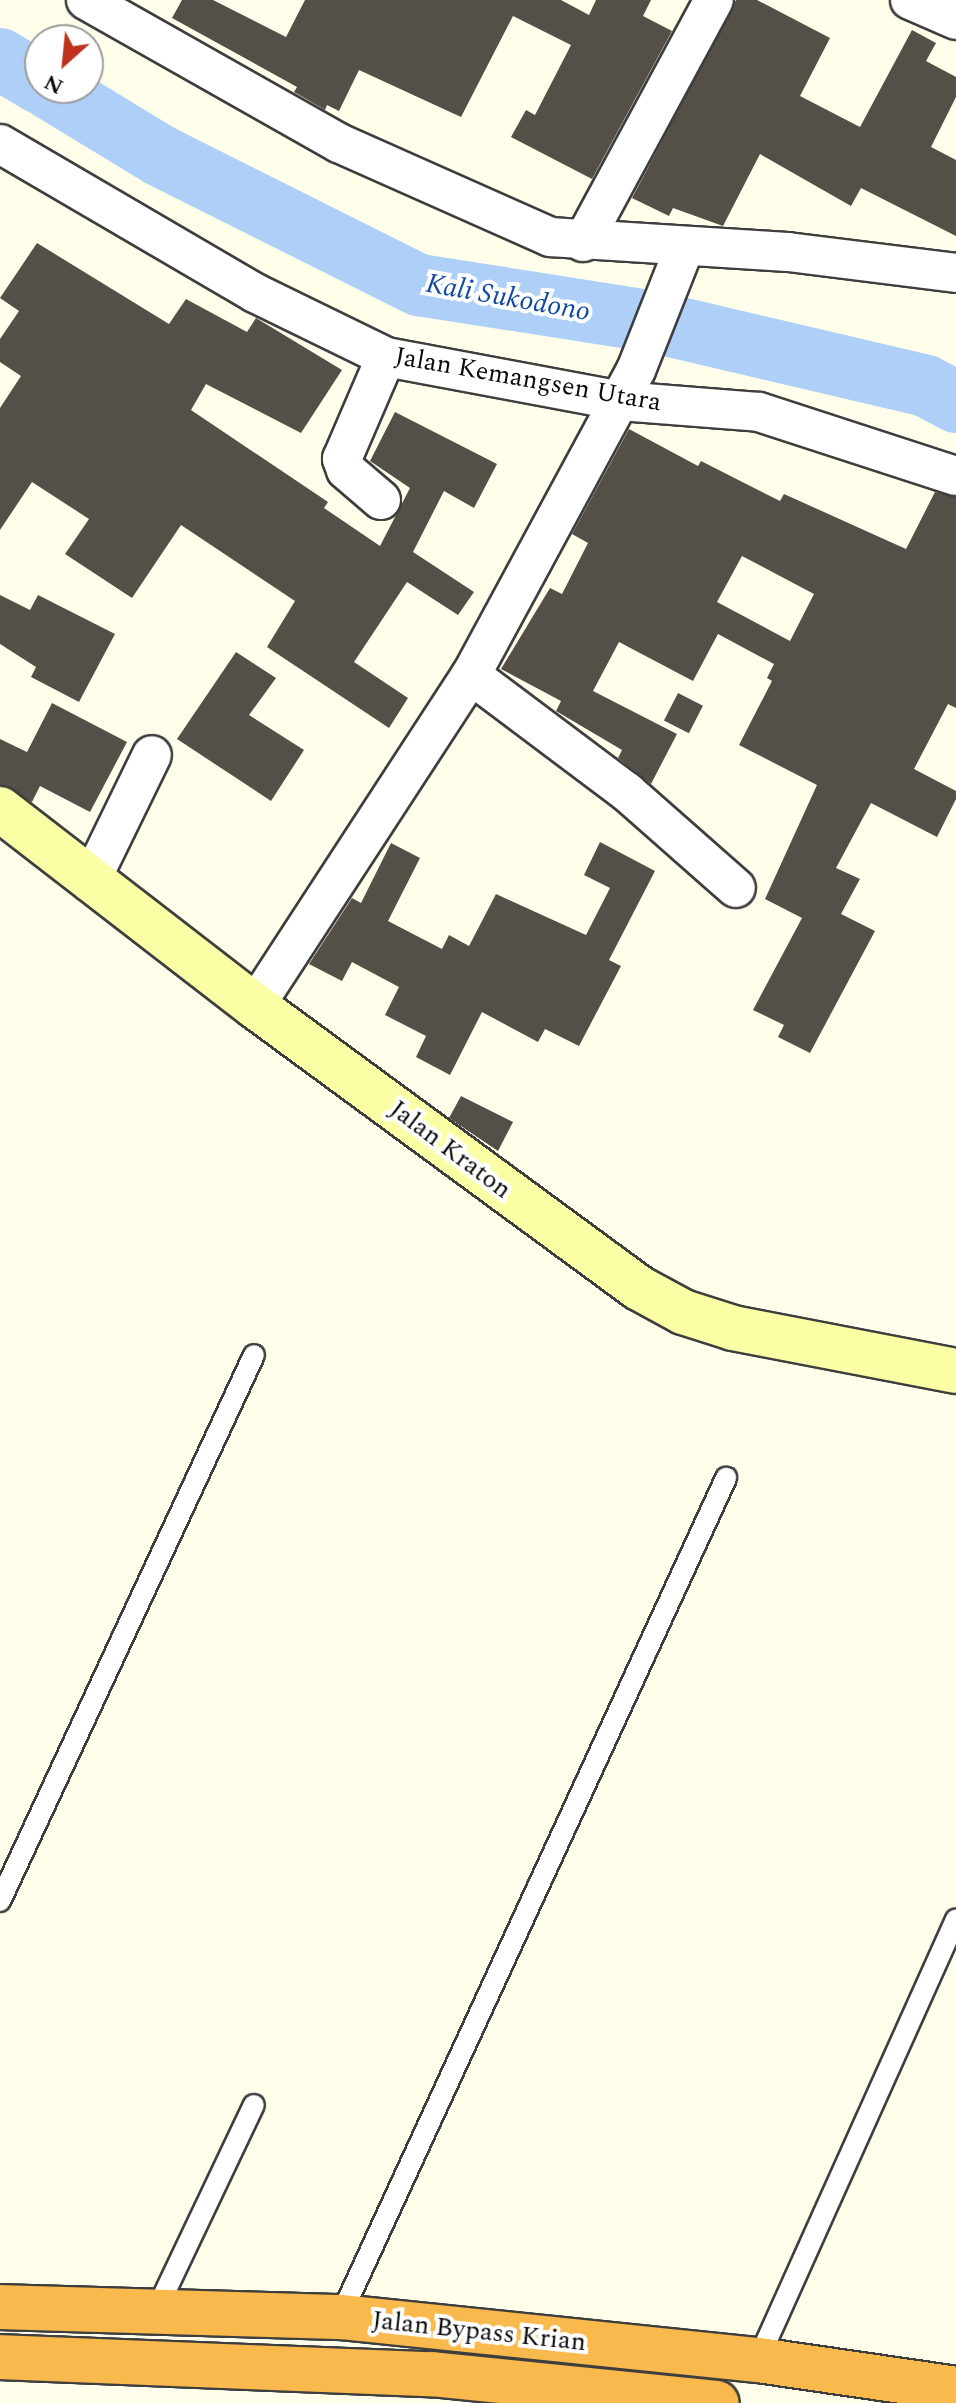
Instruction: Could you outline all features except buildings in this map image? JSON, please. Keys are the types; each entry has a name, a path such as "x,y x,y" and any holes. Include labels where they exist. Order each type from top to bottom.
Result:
{"highway":[{"name":"Jalan Bypass Krian","path":"0,2307 340,2317 758,2360 956,2389"},
{"name":"Jalan Bypass Krian","path":"0,2357 432,2374 717,2403"}],"street":[{"path":"86,0 339,143 511,223 680,262 788,252 956,273"},
{"path":"583,242 714,0"},
{"path":"910,0 956,20"},
{"name":"Jalan Kemangsen Utara","path":"0,144 255,293 386,357 628,385 759,412 956,476"},
{"path":"255,1006 471,675 628,385 680,262"},
{"path":"381,500 346,470 342,459 386,357"},
{"path":"471,675 627,792 736,888"},
{"path":"90,882 152,755"},
{"name":"Jalan Kraton","path":"0,809 90,882 605,1265 683,1312 733,1328 956,1371"}],"lane":[{"path":"0,1901 254,1355"},
{"path":"340,2317 726,1478"},
{"path":"758,2360 956,1919"},
{"path":"156,2311 254,2105"}],"waterway":[{"name":"Kali Sukodono","path":"0,59 24,73"},
{"name":"Kali Sukodono","path":"75,104 159,155 419,285 654,322 926,386 956,402"}]}
